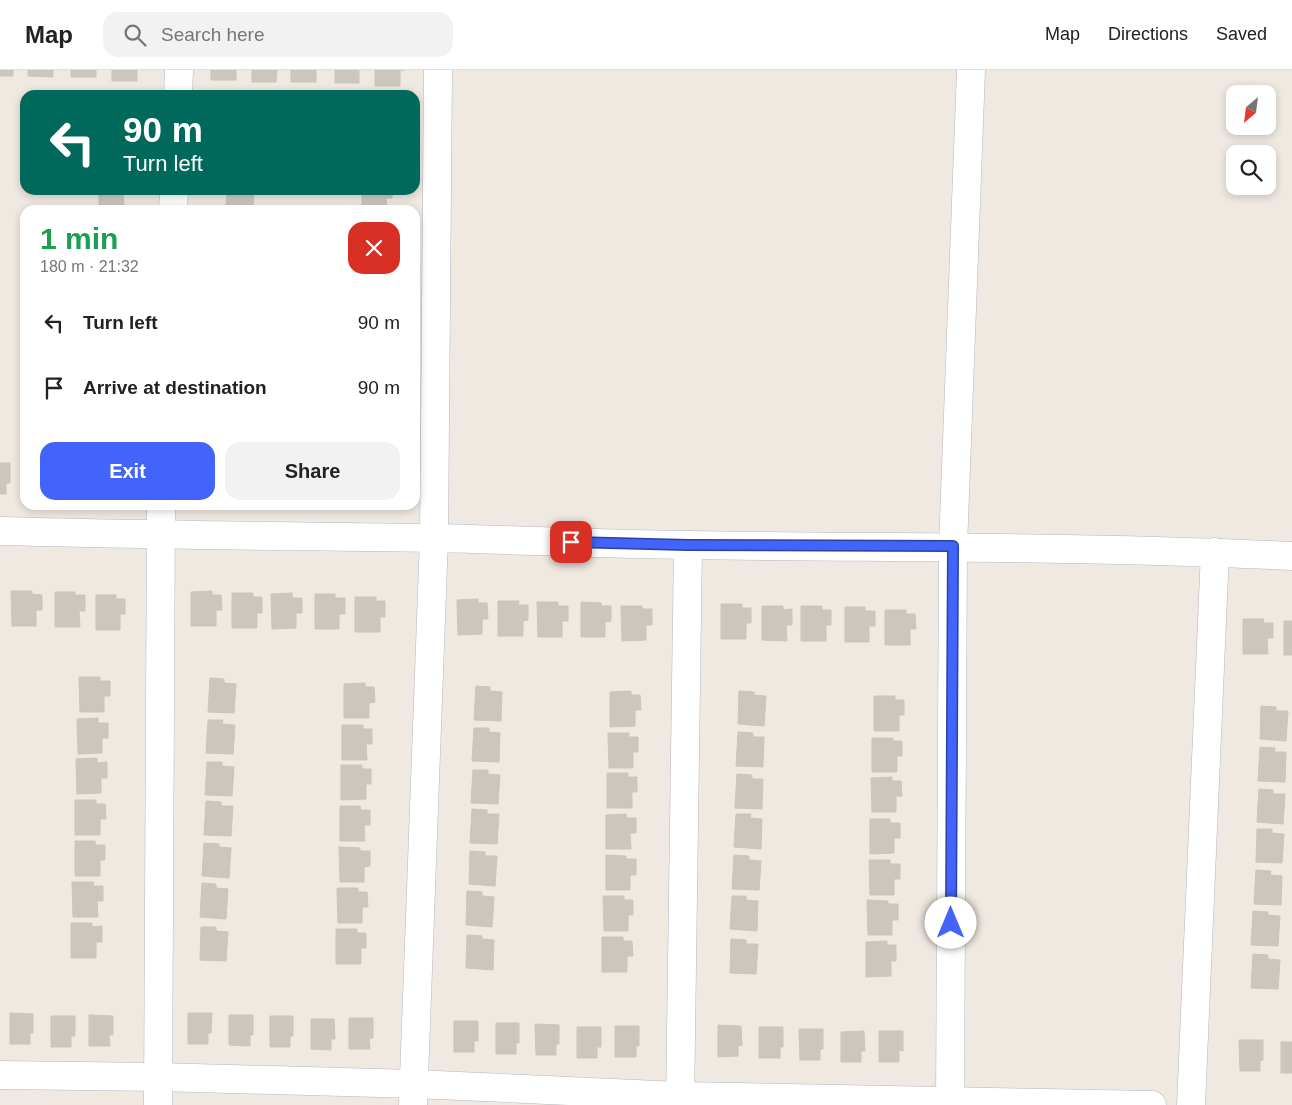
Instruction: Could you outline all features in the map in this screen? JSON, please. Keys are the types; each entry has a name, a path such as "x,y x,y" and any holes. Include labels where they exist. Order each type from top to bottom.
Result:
{"street":[{"path":"178,90 179,70"},
{"path":"414,1095 434,538 438,70"},
{"path":"950,1103 953,546 971,70"},
{"path":"158,1105 159,536 161,510"},
{"path":"0,531 159,536 434,538 688,545 953,546 1215,552 1292,556"},
{"path":"680,1100 688,545"},
{"path":"1191,1105 1215,552"},
{"path":"0,1074 159,1077 414,1095 1152,1105"}],"building":[{"path":"0,70 13,70 13,76 0,76"},
{"path":"28,70 53,70 53,77 28,76"},
{"path":"71,70 96,70 96,77 71,77"},
{"path":"112,70 137,70 137,81 112,81"},
{"path":"211,70 236,70 236,80 211,80"},
{"path":"252,70 277,70 276,82 252,82"},
{"path":"291,70 316,70 316,82 291,82"},
{"path":"335,70 359,70 359,83 335,83"},
{"path":"375,70 400,70 400,86 375,86"},
{"path":"99,195 123,195 124,205 99,205"},
{"path":"227,195 254,195 253,205 226,205"},
{"path":"362,195 392,195 392,198 386,198 387,205 362,205"},
{"path":"0,463 10,463 10,483 6,483 6,494 0,494"},
{"path":"11,591 32,591 32,594 42,595 42,610 36,610 36,626 12,626"},
{"path":"212,591 212,595 221,595 222,610 216,610 216,626 191,626 191,592"},
{"path":"55,592 75,592 75,595 85,595 85,611 79,611 80,627 55,627"},
{"path":"232,593 253,593 253,597 262,597 262,613 257,613 257,628 232,628"},
{"path":"292,593 292,598 302,598 302,613 296,613 296,628 272,629 271,594"},
{"path":"315,594 335,594 335,598 345,598 345,614 339,614 339,629 315,629"},
{"path":"96,595 116,595 116,599 125,599 125,614 120,614 120,630 96,630"},
{"path":"355,597 376,597 376,601 385,601 385,617 380,617 380,632 355,632"},
{"path":"478,599 478,603 487,603 488,619 482,619 482,634 458,635 457,600"},
{"path":"498,601 519,601 518,605 528,605 528,620 523,621 523,636 498,636"},
{"path":"537,602 558,602 558,606 568,606 568,621 562,621 562,637 538,637"},
{"path":"581,602 601,603 602,606 611,606 611,621 605,622 605,637 581,637"},
{"path":"721,604 742,604 742,608 751,608 751,623 746,623 746,639 721,639"},
{"path":"621,606 642,606 642,609 652,609 652,625 646,625 646,640 622,641"},
{"path":"762,606 783,606 783,610 792,609 792,625 786,625 787,641 762,640"},
{"path":"801,606 822,606 822,610 831,610 831,625 826,625 826,641 801,641"},
{"path":"845,607 865,607 865,611 875,611 875,626 869,626 869,642 845,642"},
{"path":"885,610 906,610 906,614 915,614 916,629 910,629 910,645 885,645"},
{"path":"1243,619 1264,619 1263,623 1273,623 1273,638 1267,638 1268,654 1243,654"},
{"path":"1284,621 1292,621 1292,655 1284,655"},
{"path":"79,677 100,677 100,681 110,681 110,696 104,696 104,712 80,712"},
{"path":"210,678 224,679 224,683 236,684 234,713 208,712"},
{"path":"365,683 365,687 374,687 375,702 369,703 369,718 344,718 344,684"},
{"path":"476,686 490,687 490,691 502,692 501,721 474,720"},
{"path":"631,691 631,695 640,695 641,710 635,710 635,726 610,727 610,692"},
{"path":"739,691 754,692 754,695 766,696 764,726 738,724"},
{"path":"874,696 895,696 895,700 904,700 904,715 899,715 899,731 874,731"},
{"path":"1261,706 1276,707 1276,711 1288,711 1286,741 1260,739"},
{"path":"98,718 98,723 108,723 108,738 102,738 102,753 78,754 77,719"},
{"path":"208,720 223,720 222,724 235,725 233,754 206,753"},
{"path":"342,725 363,725 363,729 372,729 372,744 366,744 367,760 342,760"},
{"path":"474,728 489,728 489,732 500,733 499,762 472,761"},
{"path":"738,732 753,733 753,737 764,737 763,767 736,766"},
{"path":"608,733 629,733 629,737 638,737 638,752 633,752 633,768 609,768"},
{"path":"872,738 893,738 893,741 902,741 902,756 897,756 897,772 872,772"},
{"path":"1260,747 1275,748 1274,752 1286,752 1285,782 1258,781"},
{"path":"97,758 97,763 107,762 107,778 101,778 101,793 77,794 76,759"},
{"path":"207,762 222,762 222,766 234,767 232,796 205,795"},
{"path":"341,765 362,765 362,769 371,769 371,784 366,784 366,799 341,800"},
{"path":"473,770 488,770 488,774 500,775 498,804 471,803"},
{"path":"607,773 628,773 628,777 637,777 637,792 632,792 632,808 607,808"},
{"path":"737,774 752,775 752,779 763,779 762,809 735,808"},
{"path":"892,777 892,781 901,781 902,796 896,796 896,812 872,812 871,778"},
{"path":"1259,789 1273,790 1273,794 1285,794 1283,824 1257,822"},
{"path":"75,800 96,800 96,804 105,804 106,819 100,819 100,835 75,835"},
{"path":"206,801 221,802 221,806 233,806 231,836 204,835"},
{"path":"340,806 360,806 361,810 370,810 370,825 364,825 365,841 340,841"},
{"path":"472,809 487,810 487,814 499,814 497,844 470,843"},
{"path":"626,814 627,818 636,818 636,833 630,833 631,849 606,849 606,815"},
{"path":"736,814 751,814 750,818 762,819 761,849 734,847"},
{"path":"870,819 890,819 890,823 900,823 900,838 894,838 894,853 870,854"},
{"path":"1257,829 1272,829 1272,833 1284,834 1282,863 1256,862"},
{"path":"75,841 95,841 96,845 105,845 105,860 100,860 100,876 75,876"},
{"path":"204,843 219,844 219,847 231,848 229,878 202,876"},
{"path":"339,847 360,848 360,851 370,851 370,866 364,867 364,882 340,882"},
{"path":"470,851 485,852 485,856 497,856 495,886 469,884"},
{"path":"606,855 626,856 626,859 636,859 636,875 630,875 630,890 606,890"},
{"path":"734,855 749,856 749,860 761,861 759,890 732,889"},
{"path":"869,860 890,860 890,864 900,864 900,879 894,879 894,895 870,895"},
{"path":"1256,870 1271,871 1270,875 1282,876 1281,905 1254,904"},
{"path":"72,882 94,882 93,886 103,886 103,901 97,901 98,917 73,917"},
{"path":"202,883 216,884 216,888 228,889 226,919 200,917"},
{"path":"337,888 358,888 358,892 367,892 368,907 362,907 362,923 338,923"},
{"path":"467,891 482,892 482,896 494,897 492,927 466,925"},
{"path":"603,896 624,896 624,900 633,900 633,915 628,915 628,931 604,931"},
{"path":"732,896 746,896 746,900 758,901 757,931 730,929"},
{"path":"867,900 888,901 888,904 898,904 898,920 892,920 892,935 868,935"},
{"path":"1253,911 1268,912 1268,915 1280,916 1278,946 1251,945"},
{"path":"71,923 92,923 92,927 102,926 102,942 96,942 96,958 71,958"},
{"path":"201,927 216,927 216,931 228,932 226,961 200,960"},
{"path":"336,929 357,929 357,933 366,933 366,948 361,948 361,964 336,964"},
{"path":"467,935 482,936 482,939 494,940 493,970 466,968"},
{"path":"602,937 623,937 623,941 632,941 633,956 627,956 627,972 602,972"},
{"path":"731,939 746,940 746,944 758,944 756,974 730,973"},
{"path":"887,941 887,945 896,945 896,961 891,961 891,976 866,977 866,942"},
{"path":"1253,954 1268,955 1268,959 1280,960 1278,989 1251,988"},
{"path":"10,1013 33,1014 33,1033 30,1033 30,1044 10,1044"},
{"path":"188,1013 212,1013 211,1033 208,1033 208,1044 188,1044"},
{"path":"89,1015 113,1016 113,1035 109,1035 110,1046 89,1046"},
{"path":"229,1015 253,1015 253,1035 250,1035 250,1046 229,1045"},
{"path":"51,1016 75,1016 75,1036 71,1036 71,1047 51,1047"},
{"path":"270,1016 293,1016 293,1036 290,1036 290,1047 270,1047"},
{"path":"349,1018 373,1018 373,1038 369,1038 370,1049 349,1049"},
{"path":"311,1019 334,1019 335,1039 331,1039 331,1050 311,1049"},
{"path":"454,1021 478,1021 478,1041 474,1041 474,1052 454,1052"},
{"path":"496,1023 519,1023 519,1043 516,1043 516,1054 496,1054"},
{"path":"535,1024 559,1025 559,1044 556,1044 556,1055 536,1055"},
{"path":"718,1025 741,1026 742,1045 738,1046 738,1056 718,1057"},
{"path":"615,1026 639,1026 639,1046 636,1046 636,1057 615,1057"},
{"path":"577,1027 601,1027 601,1047 597,1047 597,1058 577,1058"},
{"path":"759,1027 783,1027 783,1047 780,1047 780,1058 759,1058"},
{"path":"799,1029 823,1029 823,1049 820,1049 820,1060 800,1060"},
{"path":"864,1031 865,1051 861,1051 861,1062 841,1062 841,1032"},
{"path":"879,1031 903,1031 903,1051 899,1050 899,1062 879,1062"},
{"path":"1239,1040 1263,1040 1263,1060 1260,1061 1260,1071 1240,1071"},
{"path":"1281,1042 1292,1042 1292,1073 1281,1073"}],"route":[{"path":"571,542 688,545 953,546 951,923"}]}
